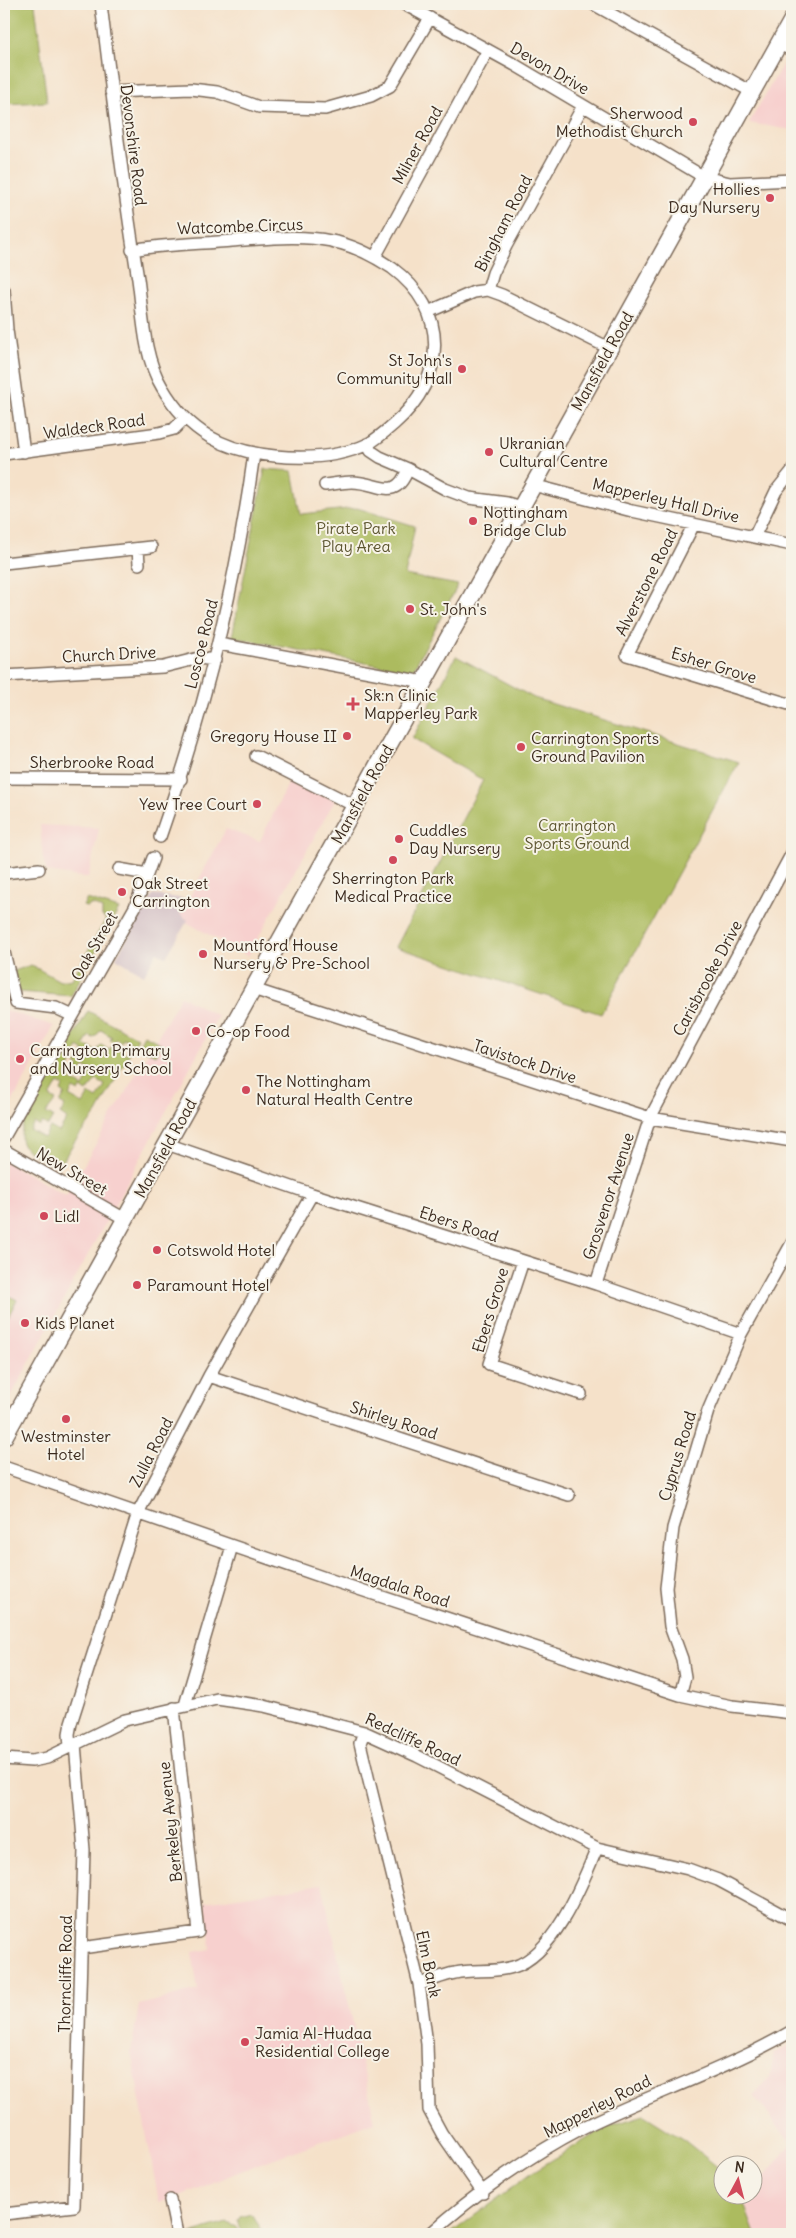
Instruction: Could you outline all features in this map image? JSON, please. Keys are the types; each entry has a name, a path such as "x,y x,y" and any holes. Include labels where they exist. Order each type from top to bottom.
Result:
{"highway":[{"name":"Mansfield Road","path":"4,1437 704,177 752,92 785,47 792,20"}],"street":[{"name":"Devonshire Road","path":"101,4 132,250 139,289"},
{"name":"Devon Drive","path":"404,4 488,50 704,177 730,183 792,180"},
{"path":"593,4 752,92"},
{"path":"111,92 191,89 217,92 259,107 325,109 371,96 390,86 430,18"},
{"name":"Milner Road","path":"375,257 488,50"},
{"name":"Bingham Road","path":"583,106 506,246 488,290 502,295 609,348"},
{"name":"Watcombe Circus","path":"132,250 252,239 304,238 332,241 375,257 406,279 421,296 428,312 435,340 434,362 420,396 405,415 367,444 334,454 296,458 254,454 227,446 184,419 160,384 152,365 145,334 139,289"},
{"path":"4,290 7,330 24,452"},
{"path":"428,312 474,292 488,290"},
{"name":"Waldeck Road","path":"4,454 158,433 174,429 184,419"},
{"path":"367,444 371,451 380,457 408,469 445,489 469,498 507,503 521,507"},
{"name":"Loscoe Road","path":"160,837 181,779 219,644 242,535 254,454"},
{"path":"325,485 354,479 389,489 397,487 403,481 408,469"},
{"path":"754,537 776,491 792,470"},
{"name":"Mapperley Hall Drive","path":"533,485 632,511 792,545"},
{"name":"Alverstone Road","path":"627,655 694,524"},
{"path":"4,563 151,547"},
{"path":"138,549 139,564"},
{"path":"219,644 424,682"},
{"name":"Esher Grove","path":"627,655 792,705"},
{"name":"Church Drive","path":"4,676 163,668 199,658 215,660"},
{"path":"256,756 355,806"},
{"name":"Sherbrooke Road","path":"4,778 181,779"},
{"name":"Carisbrooke Drive","path":"650,1118 791,856"},
{"path":"119,869 147,874 153,858"},
{"path":"4,873 39,869"},
{"name":"Oak Street","path":"4,1137 107,958 141,893 147,874"},
{"path":"4,952 16,1003 56,1008 73,1016"},
{"name":"Tavistock Drive","path":"253,989 650,1118 792,1141"},
{"name":"Grosvenor Avenue","path":"596,1284 650,1118"},
{"name":"Ebers Road","path":"167,1144 312,1194 596,1284 741,1334"},
{"name":"New Street","path":"4,1150 125,1219"},
{"name":"Zulla Road","path":"72,1745 69,1734 71,1724 138,1513 209,1376 312,1194"},
{"name":"Cyprus Road","path":"680,1694 685,1677 682,1660 670,1626 666,1588 669,1547 683,1491 708,1411 741,1334 792,1243"},
{"name":"Ebers Grove","path":"523,1261 489,1364 581,1394"},
{"name":"Shirley Road","path":"209,1376 569,1495"},
{"name":"Magdala Road","path":"4,1467 232,1546 680,1694 732,1706 792,1713"},
{"path":"179,1706 232,1546"},
{"name":"Redcliffe Road","path":"4,1759 40,1760 125,1720 179,1706 217,1699 296,1713 364,1732 417,1756 597,1848 688,1869 718,1880 792,1920"},
{"name":"Berkeley Avenue","path":"81,1948 198,1932 179,1706"},
{"name":"Elm Bank","path":"364,1732 360,1743 419,1984 428,2044 429,2110 442,2134 482,2193"},
{"name":"Thorncliffe Road","path":"4,2214 74,2206 84,1850 72,1745"},
{"path":"419,1984 455,1973 514,1967 534,1954 552,1936 579,1891 597,1848"},
{"name":"Mapperley Road","path":"430,2234 516,2168 581,2129 656,2094 728,2065 792,2031"},
{"path":"170,2200 177,2234"}],"shaded area":[{"path":"792,48 792,130 749,123"},
{"path":"290,780 335,800 248,956 186,922 187,919 180,915 226,829 260,841"},
{"path":"40,825 99,828 88,878 47,872 43,859"},
{"path":"153,895 188,899 180,914 188,920 166,957 157,952 144,975 116,958"},
{"path":"181,996 218,1016 4,1409 4,1160 66,1196"},
{"name":"Carrington Primary and Nursery School","path":"4,1007 5,1010 54,1026 4,1117"},
{"name":"Jamia Al-Hudaa Residential College","path":"322,1884 375,2122 258,2164 170,2200 159,2202 131,2052 139,2005 198,1990 192,1952 211,1949 205,1902"},
{"path":"792,2044 792,2234 755,2234 746,2206 764,2206 764,2177 791,2144 754,2096 770,2078 774,2053"}],"green space":[{"path":"4,4 35,4 47,102 4,104"},
{"name":"Pirate Park Play Area","path":"265,469 293,471 301,514 357,508 415,526 405,575 458,585 412,672 232,637"},
{"name":"Carrington Sports Ground","path":"456,656 534,698 739,762 601,1014 396,947 483,780 412,739"},
{"path":"87,899 119,909 71,996 18,992 14,971 31,965 60,981 72,979 106,919 102,916 102,909 93,904 86,907 83,906"},
{"path":"88,1011 138,1038 97,1113 63,1160 50,1163 25,1148 21,1137 25,1120","holes":["101,1030 112,1037 110,1040 114,1042 116,1039 121,1042 124,1038 132,1043 126,1054 112,1046 109,1050 101,1045 97,1051 84,1045 89,1036 94,1038","78,1047 84,1051 76,1065 79,1066 77,1070 80,1073 84,1067 92,1071 83,1087 65,1077","96,1080 105,1085 97,1099 89,1094 83,1104 69,1096 73,1089 79,1092 81,1088 87,1092","58,1083 63,1086 61,1091 65,1094 60,1103 65,1106 60,1114 67,1119 59,1132 50,1127 44,1138 30,1130 34,1123 40,1126 42,1122 48,1126 53,1117 46,1113 56,1100 50,1097"]},
{"path":"144,1035 162,1044 155,1055 138,1046"},
{"path":"4,1293 17,1300 4,1324"},
{"path":"644,2115 684,2140 714,2164 714,2206 745,2206 755,2234 450,2234 534,2171 606,2127"},
{"path":"251,2214 265,2234 243,2234 238,2221 240,2217"},
{"path":"227,2223 237,2227 239,2234 190,2234"}],"place":[{"name":"Sherwood Methodist Church","path":"693,122"},
{"name":"Hollies Day Nursery","path":"770,198"},
{"name":"St John's Community Hall","path":"462,369"},
{"name":"Ukranian Cultural Centre","path":"489,452"},
{"name":"Nottingham Bridge Club","path":"473,521"},
{"name":"St. John's","path":"410,609"},
{"name":"Sk:n Clinic Mapperley Park","path":"353,704"},
{"name":"Gregory House II","path":"347,736"},
{"name":"Carrington Sports Ground Pavilion","path":"521,747"},
{"name":"Yew Tree Court","path":"257,804"},
{"name":"Cuddles Day Nursery","path":"399,839"},
{"name":"Sherrington Park Medical Practice","path":"393,860"},
{"name":"Oak Street Carrington","path":"122,892"},
{"name":"Mountford House Nursery & Pre-School","path":"203,954"},
{"name":"Co-op Food","path":"196,1031"},
{"name":"Carrington Primary and Nursery School","path":"20,1059"},
{"name":"The Nottingham Natural Health Centre","path":"246,1090"},
{"name":"Lidl","path":"44,1216"},
{"name":"Cotswold Hotel","path":"157,1250"},
{"name":"Paramount Hotel","path":"137,1285"},
{"name":"Kids Planet","path":"25,1323"},
{"name":"Westminster Hotel","path":"66,1419"},
{"name":"Jamia Al-Hudaa Residential College","path":"245,2042"}]}
